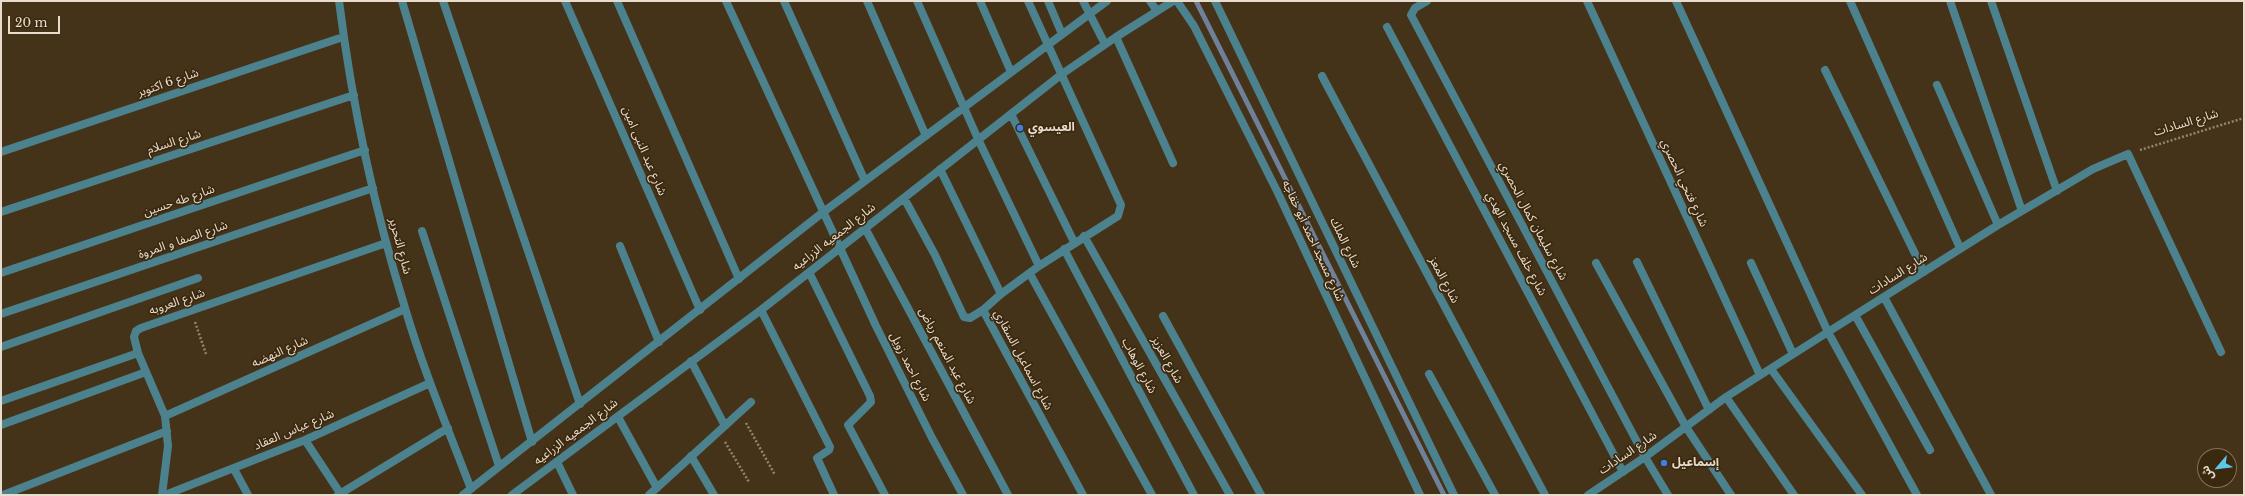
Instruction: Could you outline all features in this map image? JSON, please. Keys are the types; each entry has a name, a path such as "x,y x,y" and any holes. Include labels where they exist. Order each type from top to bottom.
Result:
{"street":[{"name":"شارع التحرير","path":"338,1 354,95 386,243 405,309 430,383 471,489"},
{"path":"402,1 532,442"},
{"path":"443,1 580,404"},
{"name":"شارع عبد النبى امين","path":"566,1 700,310"},
{"path":"616,1 739,279"},
{"name":"شارع احمد زويل","path":"726,1 822,213 841,247 880,333 963,495"},
{"path":"784,1 865,181"},
{"path":"867,1 926,136"},
{"path":"917,1 978,139 1039,266"},
{"path":"980,1 1011,72"},
{"path":"983,310 1001,294 1039,266 1074,242 1118,216 1121,205 1028,1"},
{"path":"1048,1 1062,34"},
{"path":"1083,1 1088,14 1105,44"},
{"name":"شارع الجمعيه الزراعيه","path":"464,495 822,213 1107,1"},
{"path":"1150,1 1157,11"},
{"name":"شارع الجمعيه الزراعيه","path":"512,495 761,310 1062,74 1105,44 1174,1"},
{"name":"شارع مسجد احمد أبو خفاجه","path":"1177,1 1194,26 1277,191 1420,495"},
{"name":"شارع الملك","path":"1215,1 1454,495"},
{"name":"شارع فتحي الحصري","path":"1587,1 1760,375"},
{"path":"1676,1 1828,332 1917,495"},
{"path":"1850,1 1960,248"},
{"path":"1950,1 2022,211"},
{"path":"1991,1 2057,191"},
{"name":"شارع سليمان كمال الحصري","path":"1424,2 1415,8 1411,15 1645,457"},
{"name":"شارع خلف مسجد الهدي","path":"1387,28 1623,472"},
{"name":"شارع 6 اكتوبر","path":"1,152 343,37"},
{"path":"1116,37 1173,163"},
{"path":"1825,70 1924,272"},
{"name":"شارع المعز","path":"1322,76 1545,495"},
{"path":"1937,85 1998,225"},
{"name":"شارع السلام","path":"1,212 354,95"},
{"path":"1011,114 1074,242"},
{"name":"شارع طه حسين","path":"1,273 365,150"},
{"path":"2128,154 2221,352"},
{"name":"شارع السادات","path":"1588,495 1600,491 1623,472 1726,397 1960,248 2093,169 2128,154"},
{"path":"940,169 1001,294"},
{"name":"شارع الصفا و المروة","path":"1,314 373,188"},
{"name":"شارع اسماعيل السقاري","path":"904,198 964,317 970,318 983,310 1083,495"},
{"name":"شارع عبد المنعم رياض","path":"865,228 1008,495"},
{"path":"422,231 499,466"},
{"name":"شارع العزيز","path":"1084,236 1230,495"},
{"name":"شارع العروبه","path":"138,353 134,337 136,331 191,310 386,243"},
{"path":"620,246 659,342"},
{"name":"شارع الوهاب","path":"1064,249 1194,495"},
{"path":"1637,262 1709,410"},
{"path":"1596,263 1686,427 1731,495"},
{"path":"1751,263 1794,354"},
{"path":"809,272 870,396 871,402 848,425 885,495"},
{"path":"1030,274 1152,495"},
{"path":"1,347 198,278"},
{"path":"1884,297 1991,495"},
{"name":"شارع النهضه","path":"165,416 405,309"},
{"path":"761,310 830,447 829,450 817,458 834,495"},
{"path":"1855,315 1930,450"},
{"path":"1163,316 1261,495"},
{"path":"1,401 138,353 165,416 168,446 162,495"},
{"path":"691,361 722,428"},
{"path":"1771,369 1862,495"},
{"path":"1,425 146,372"},
{"path":"1429,374 1495,495"},
{"name":"شارع عباس العقاد","path":"165,495 305,440 430,383"},
{"path":"1726,397 1794,495"},
{"path":"649,495 751,402"},
{"path":"618,417 656,488"},
{"path":"305,440 339,494 448,428"},
{"path":"3,495 167,431"},
{"path":"691,456 714,495"},
{"path":"1645,457 1668,495"},
{"path":"557,462 573,495"},
{"path":"234,469 248,495"}],"path":[{"name":"شارع السادات","path":"2128,154 2244,118"},
{"path":"191,310 206,354"},
{"path":"740,412 775,475"},
{"path":"722,428 749,482"}],"waterway":[{"path":"1196,1 1444,495"}],"place":[{"name":"العيسوي","path":"1020,128"},
{"name":"إسماعيل","path":"1664,463"}]}
